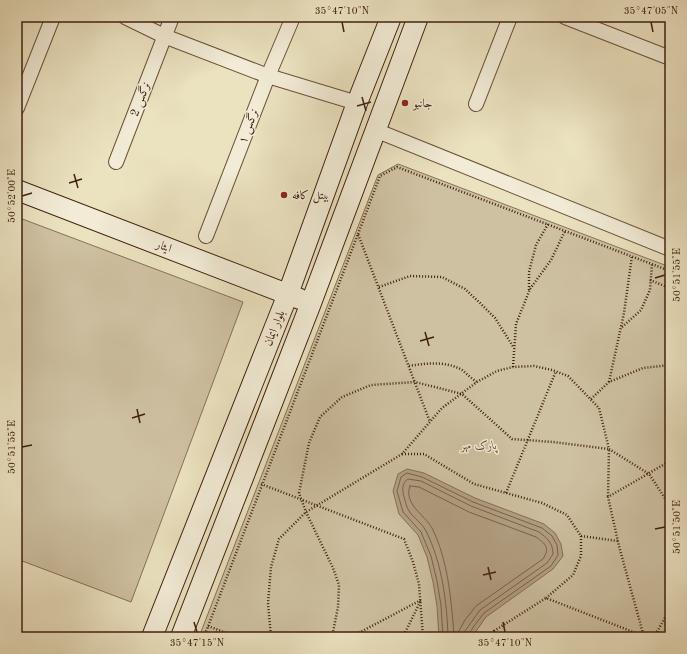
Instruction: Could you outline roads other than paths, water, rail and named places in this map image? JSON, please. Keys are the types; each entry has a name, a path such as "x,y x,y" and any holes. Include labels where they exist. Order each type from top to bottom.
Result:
{"street":[{"path":"17,108 53,17"},
{"path":"125,17 164,36 268,76 357,103"},
{"name":"نرگس 2","path":"116,162 172,17"},
{"name":"نرگس ۱","path":"206,236 268,76 293,17"},
{"name":"بلوار ایمان","path":"152,637 288,294 357,103 391,17"},
{"name":"بلوار ایمان","path":"181,637 311,303 374,130 418,17"},
{"path":"476,104 510,17"},
{"path":"565,17 670,58"},
{"path":"374,130 670,249"},
{"name":"ایثار","path":"17,190 311,303"}],"water":[{"path":"407,469 424,473 475,498 544,524 555,533 561,544 563,556 553,569 486,617 472,637 439,637 437,606 427,557 418,535 399,514 393,491 398,474"}],"place":[{"name":"جانبو","path":"405,103"},
{"name":"بیتل کافه","path":"284,195"}],"park label":[{"name":"پارک مهر","path":"479,445"}]}
